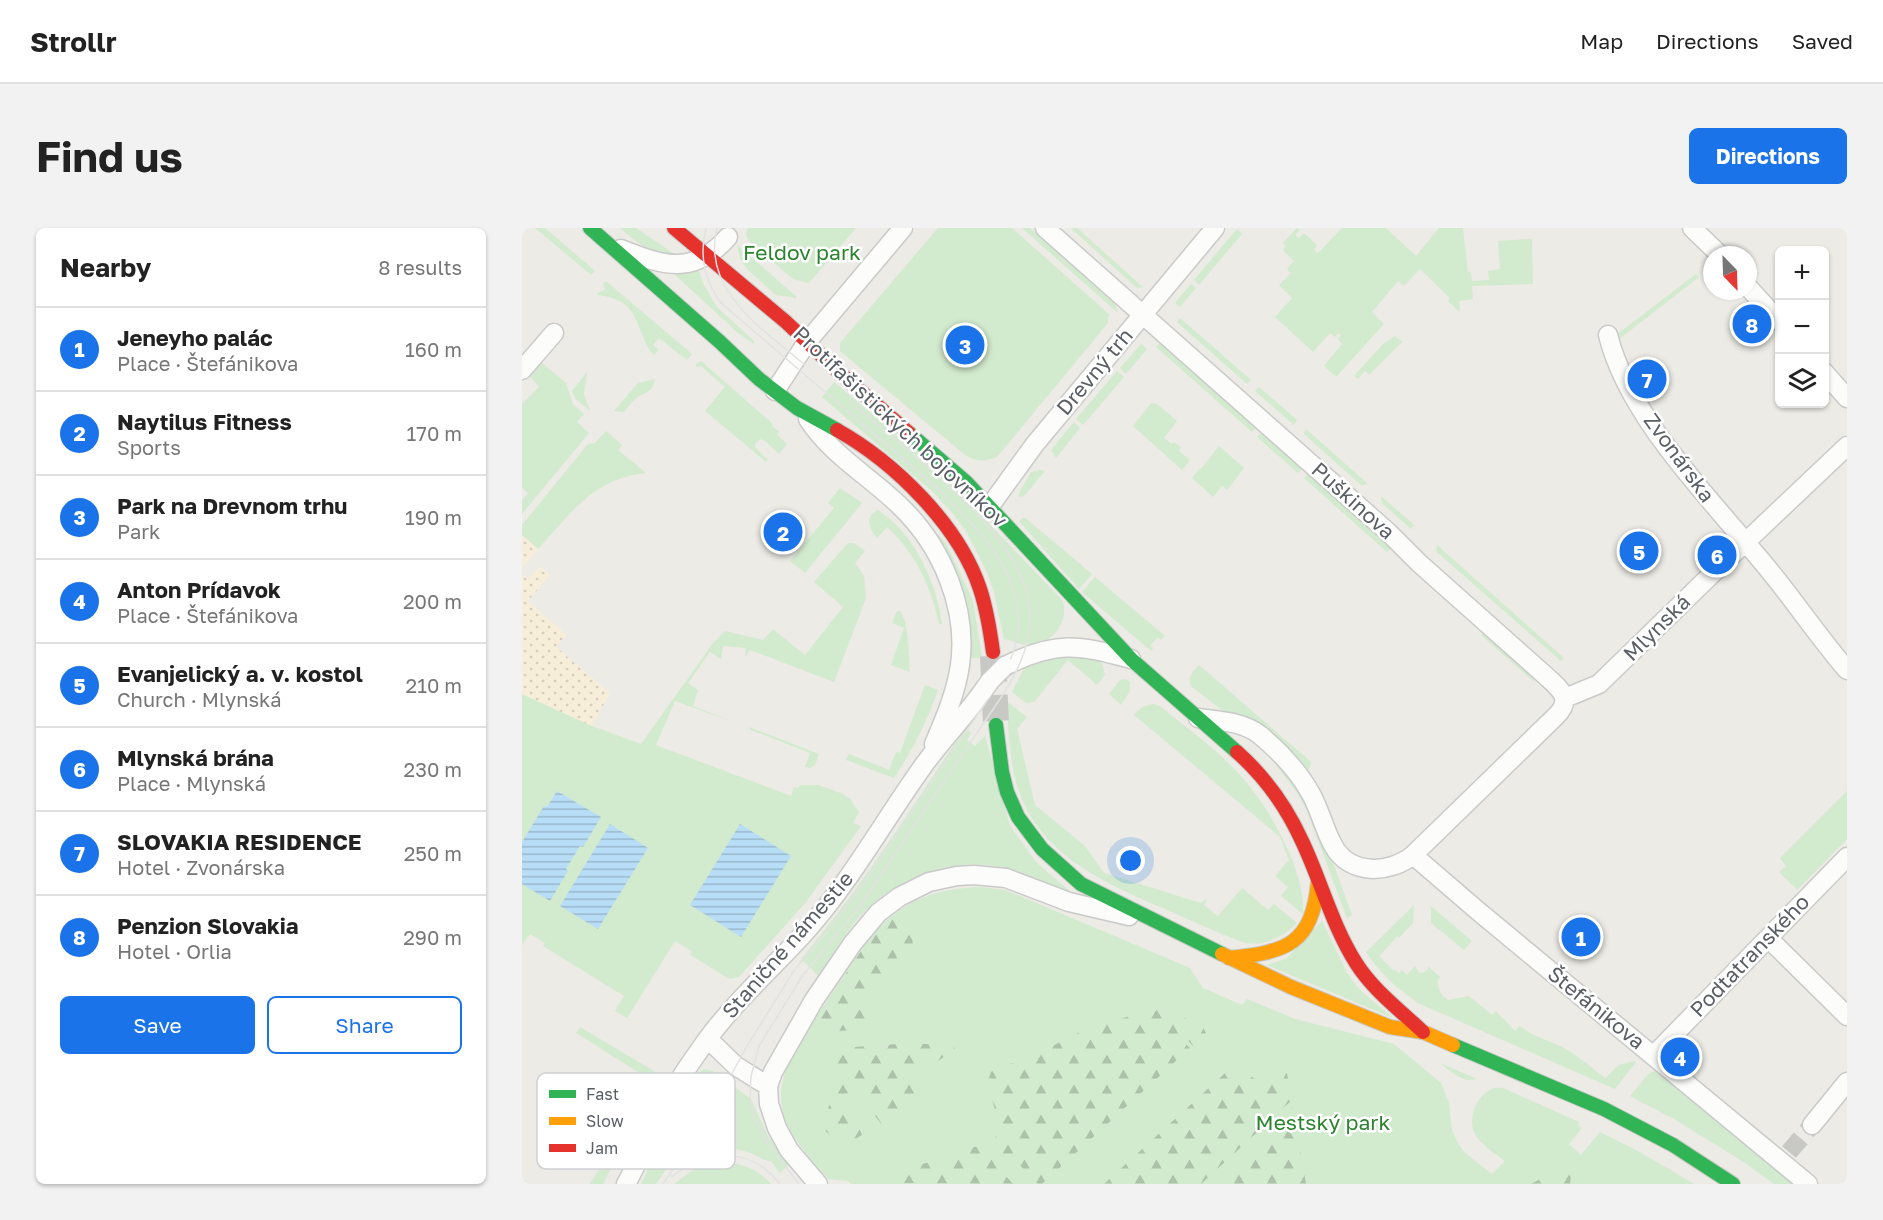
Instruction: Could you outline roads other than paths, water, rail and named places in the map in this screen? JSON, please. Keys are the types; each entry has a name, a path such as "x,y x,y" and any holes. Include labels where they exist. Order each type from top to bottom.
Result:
{"street":[{"name":"Protifašistických bojovníkov","path":"590,228 722,344 756,378 804,412 857,443 919,495 957,538 976,576 992,630 993,652"},
{"name":"Protifašistických bojovníkov","path":"674,228 744,286 842,375 966,482 1132,660 1254,767 1288,816 1318,879"},
{"path":"774,391 807,342 903,228"},
{"name":"Drevný trh","path":"990,506 1035,444 1143,315 1045,228"},
{"path":"1143,315 1215,228"},
{"name":"Protifašistických bojovníkov","path":"608,244 666,264 694,261 707,256 718,248 731,232"},
{"path":"731,232 725,248 728,261 744,286"},
{"path":"1698,233 1711,246"},
{"path":"1757,297 1775,317"},
{"name":"Puškinova","path":"1143,315 1382,526 1419,563 1562,694"},
{"path":"522,370 554,333"},
{"name":"Zvonárska","path":"1608,335 1618,365 1648,419 1713,506 1799,607 1847,670"},
{"path":"1829,378 1847,398"},
{"path":"804,412 815,429 836,452 901,507 916,524 935,551 951,583 959,617 961,664 951,705 927,761"},
{"name":"Mlynská","path":"1562,694 1599,684 1847,446"},
{"name":"Protifašistických bojovníkov","path":"927,761 965,716 990,681 1005,666 1036,652 1071,647 1092,648 1132,660"},
{"path":"1198,718 1243,726 1255,732 1268,743 1306,787 1317,806 1333,845 1346,860 1360,867 1381,869 1398,864 1413,855 1556,716 1565,706 1562,694"},
{"path":"996,725 1002,772 1007,792 1018,817 1042,849 1081,884 1292,987 1390,1028 1423,1032 1629,1121 1733,1184"},
{"name":"Staničné námestie","path":"686,1073 708,1039 740,999 807,930 830,902 927,761"},
{"name":"Štefánikova","path":"1413,855 1654,1055 1785,1156 1808,1184"},
{"name":"Podtatranského","path":"1654,1055 1847,857"},
{"path":"818,1184 789,1150 777,1128 769,1104 768,1086 773,1072 814,1000 853,943 878,913 912,890 929,882 957,876 990,876 1022,884 1069,902 1154,921"},
{"path":"1229,958 1263,955 1298,939 1311,921 1318,893 1318,879"},
{"path":"1318,879 1336,924 1356,963 1373,985 1423,1032"},
{"path":"1768,938 1847,1016"},
{"name":"Staničné námestie","path":"708,1039 736,1066 768,1086"},
{"path":"1812,1125 1847,1082"},
{"name":"Staničné námestie","path":"626,1184 634,1169"}],"water":[{"path":"557,791 601,817 583,847 580,846 566,869 568,871 550,901 522,884 522,842 544,806 547,807"},
{"path":"610,824 648,848 598,929 560,906"},
{"path":"740,824 791,856 741,937 690,905"}],"tunnel":[{"path":"993,656 996,725"},
{"path":"1789,1152 1812,1125"}],"tram line":[{"path":"706,228 703,258 707,277 721,303 936,487 967,519 996,554 1007,573 1018,615 1016,643 1003,677 868,877 830,928 795,969 732,1073"},
{"path":"717,228 715,251 718,271 727,290 755,323 805,365"},
{"path":"799,1184 765,1140 754,1116 750,1097 751,1076 759,1046 803,975 860,906 1004,693 1021,660 1030,624 1028,598 1019,572 980,517 925,464 849,401"},
{"path":"735,1156 756,1163 780,1184"},
{"path":"663,1184 673,1169"},
{"path":"672,1177 683,1169"}],"place":[{"name":"Penzion Slovakia","path":"1752,324"},
{"name":"Park na Drevnom trhu","path":"965,345"},
{"name":"SLOVAKIA RESIDENCE","path":"1647,379"},
{"name":"Naytilus Fitness","path":"783,532"},
{"name":"Evanjelický a. v. kostol","path":"1639,551"},
{"name":"Mlynská brána","path":"1717,555"},
{"name":"Jeneyho palác","path":"1581,937"},
{"name":"Anton Prídavok","path":"1680,1057"}],"park label":[{"name":"Feldov park","path":"802,253"},
{"name":"Mestský park","path":"1323,1123"}]}
